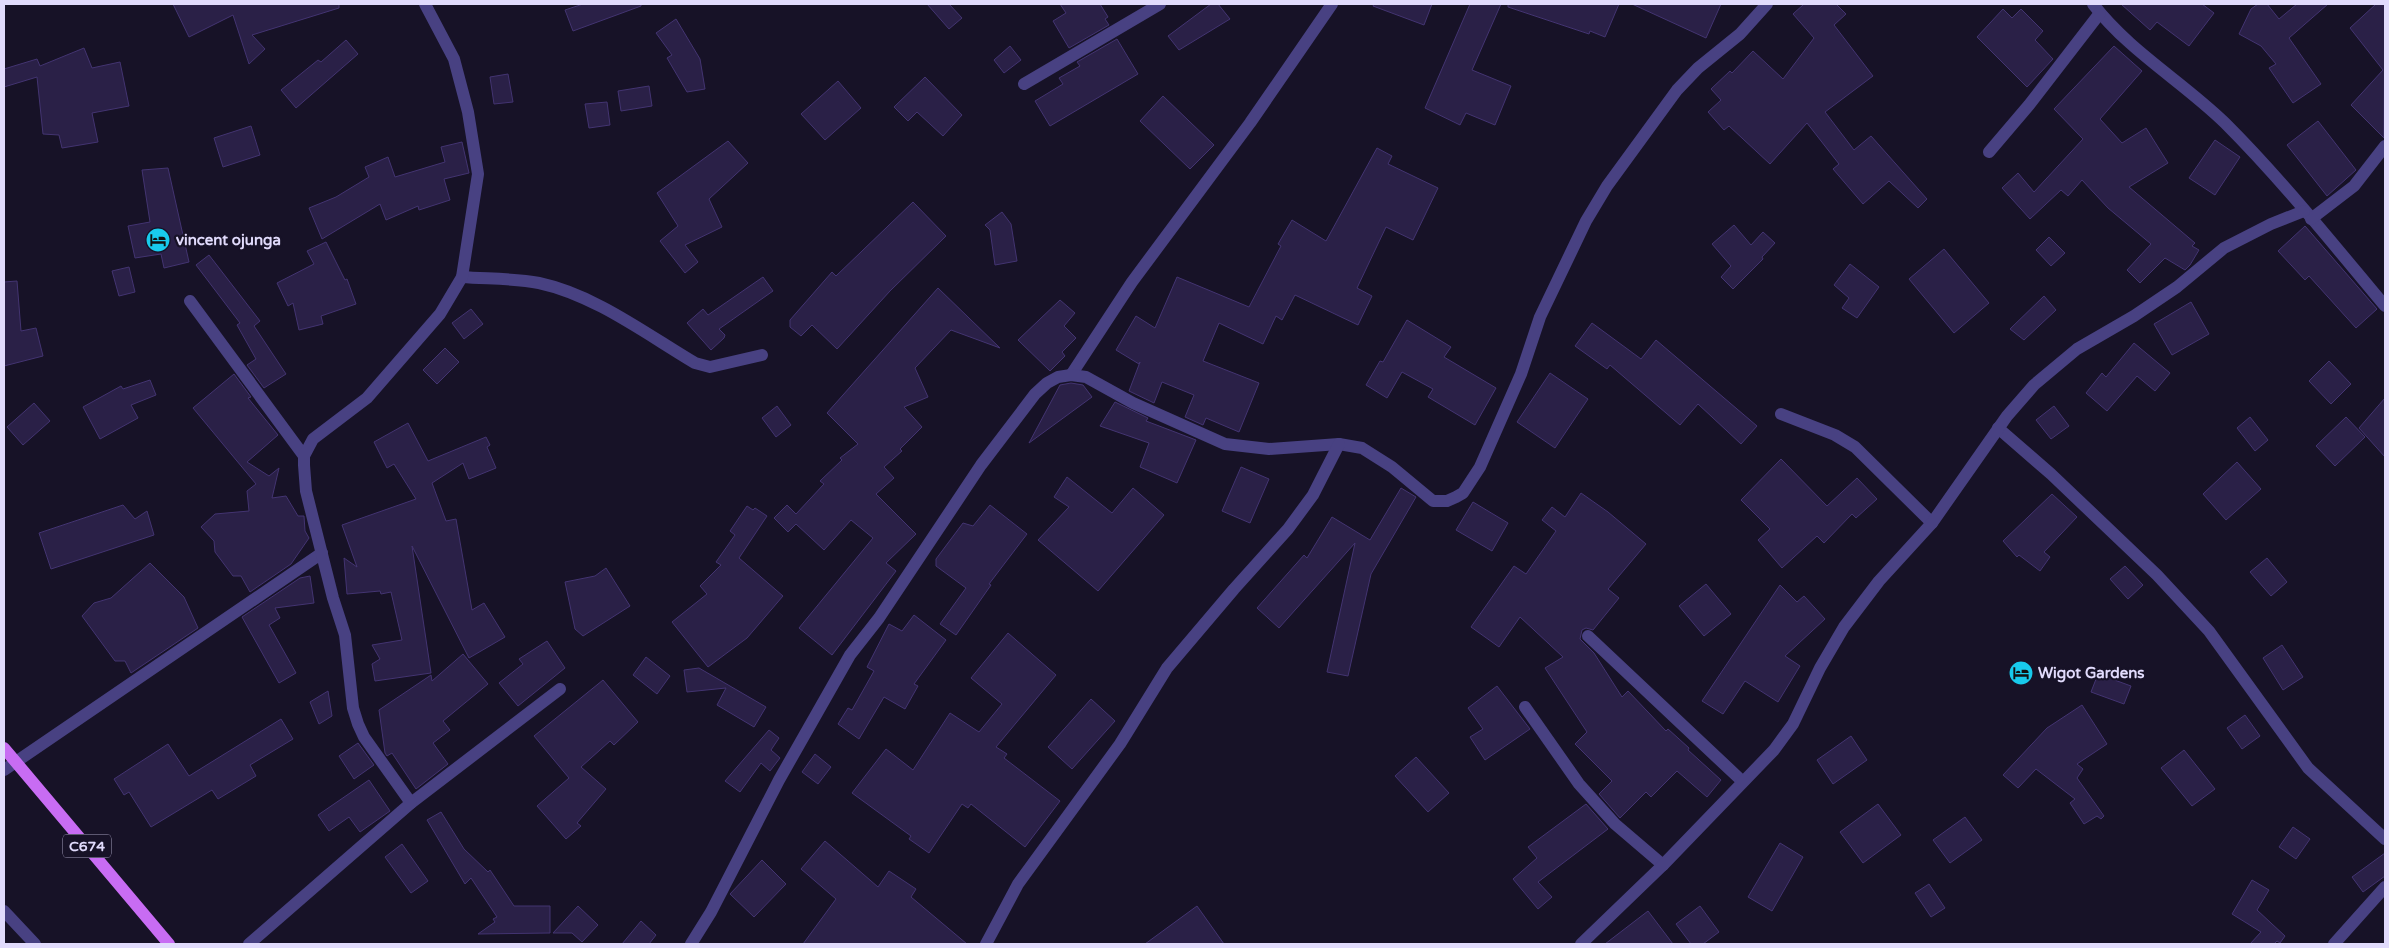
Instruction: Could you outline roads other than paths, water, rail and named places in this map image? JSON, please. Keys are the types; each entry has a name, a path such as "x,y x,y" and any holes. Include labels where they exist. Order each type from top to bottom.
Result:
{"main road":[{"name":"C674","path":"4,748 169,944"}],"street":[{"path":"411,803 364,737 358,724 354,708 345,634 306,491 304,456 313,439 367,398 440,314 462,277 478,174 468,112 454,59 425,4"},
{"path":"1024,84 1160,4"},
{"path":"1072,375 1132,282 1250,123 1332,4"},
{"path":"691,944 711,912 779,780 850,655 879,618 950,508 1034,394 1058,377 1072,375 1086,377 1133,403 1225,444 1269,449 1339,444 1362,448 1392,468 1433,501 1447,501 1463,493 1480,468 1521,374 1540,317 1586,221 1607,186 1676,90 1698,68 1740,34 1767,4"},
{"path":"1989,152 2029,105 2096,8 2156,66 2192,93 2225,124 2308,215 2385,306"},
{"path":"1581,944 1663,865 1774,750 1793,724 1820,668 1844,627 1879,581 1932,523 1998,428 2034,385 2077,349 2134,316 2177,287 2224,248 2272,224 2308,215 2354,186 2385,146"},
{"path":"462,277 539,283 568,292 599,306 695,363 710,367 762,355"},
{"path":"190,301 304,456"},
{"path":"1781,414 1835,435 1855,447 1932,523"},
{"path":"1998,428 2058,480 2157,575 2209,632 2308,768 2385,840"},
{"path":"986,944 1018,884 1120,744 1167,668 1234,589 1288,530 1314,495 1339,444"},
{"path":"4,770 322,552"},
{"path":"1588,636 1742,781"},
{"path":"249,944 411,803 560,689"},
{"path":"1525,708 1585,791 1615,824 1663,865"},
{"path":"2334,944 2385,888"},
{"path":"4,911 35,944"}],"place":[{"name":"vincent ojunga","path":"158,240"},
{"name":"Wigot Gardens","path":"2021,673"}]}
